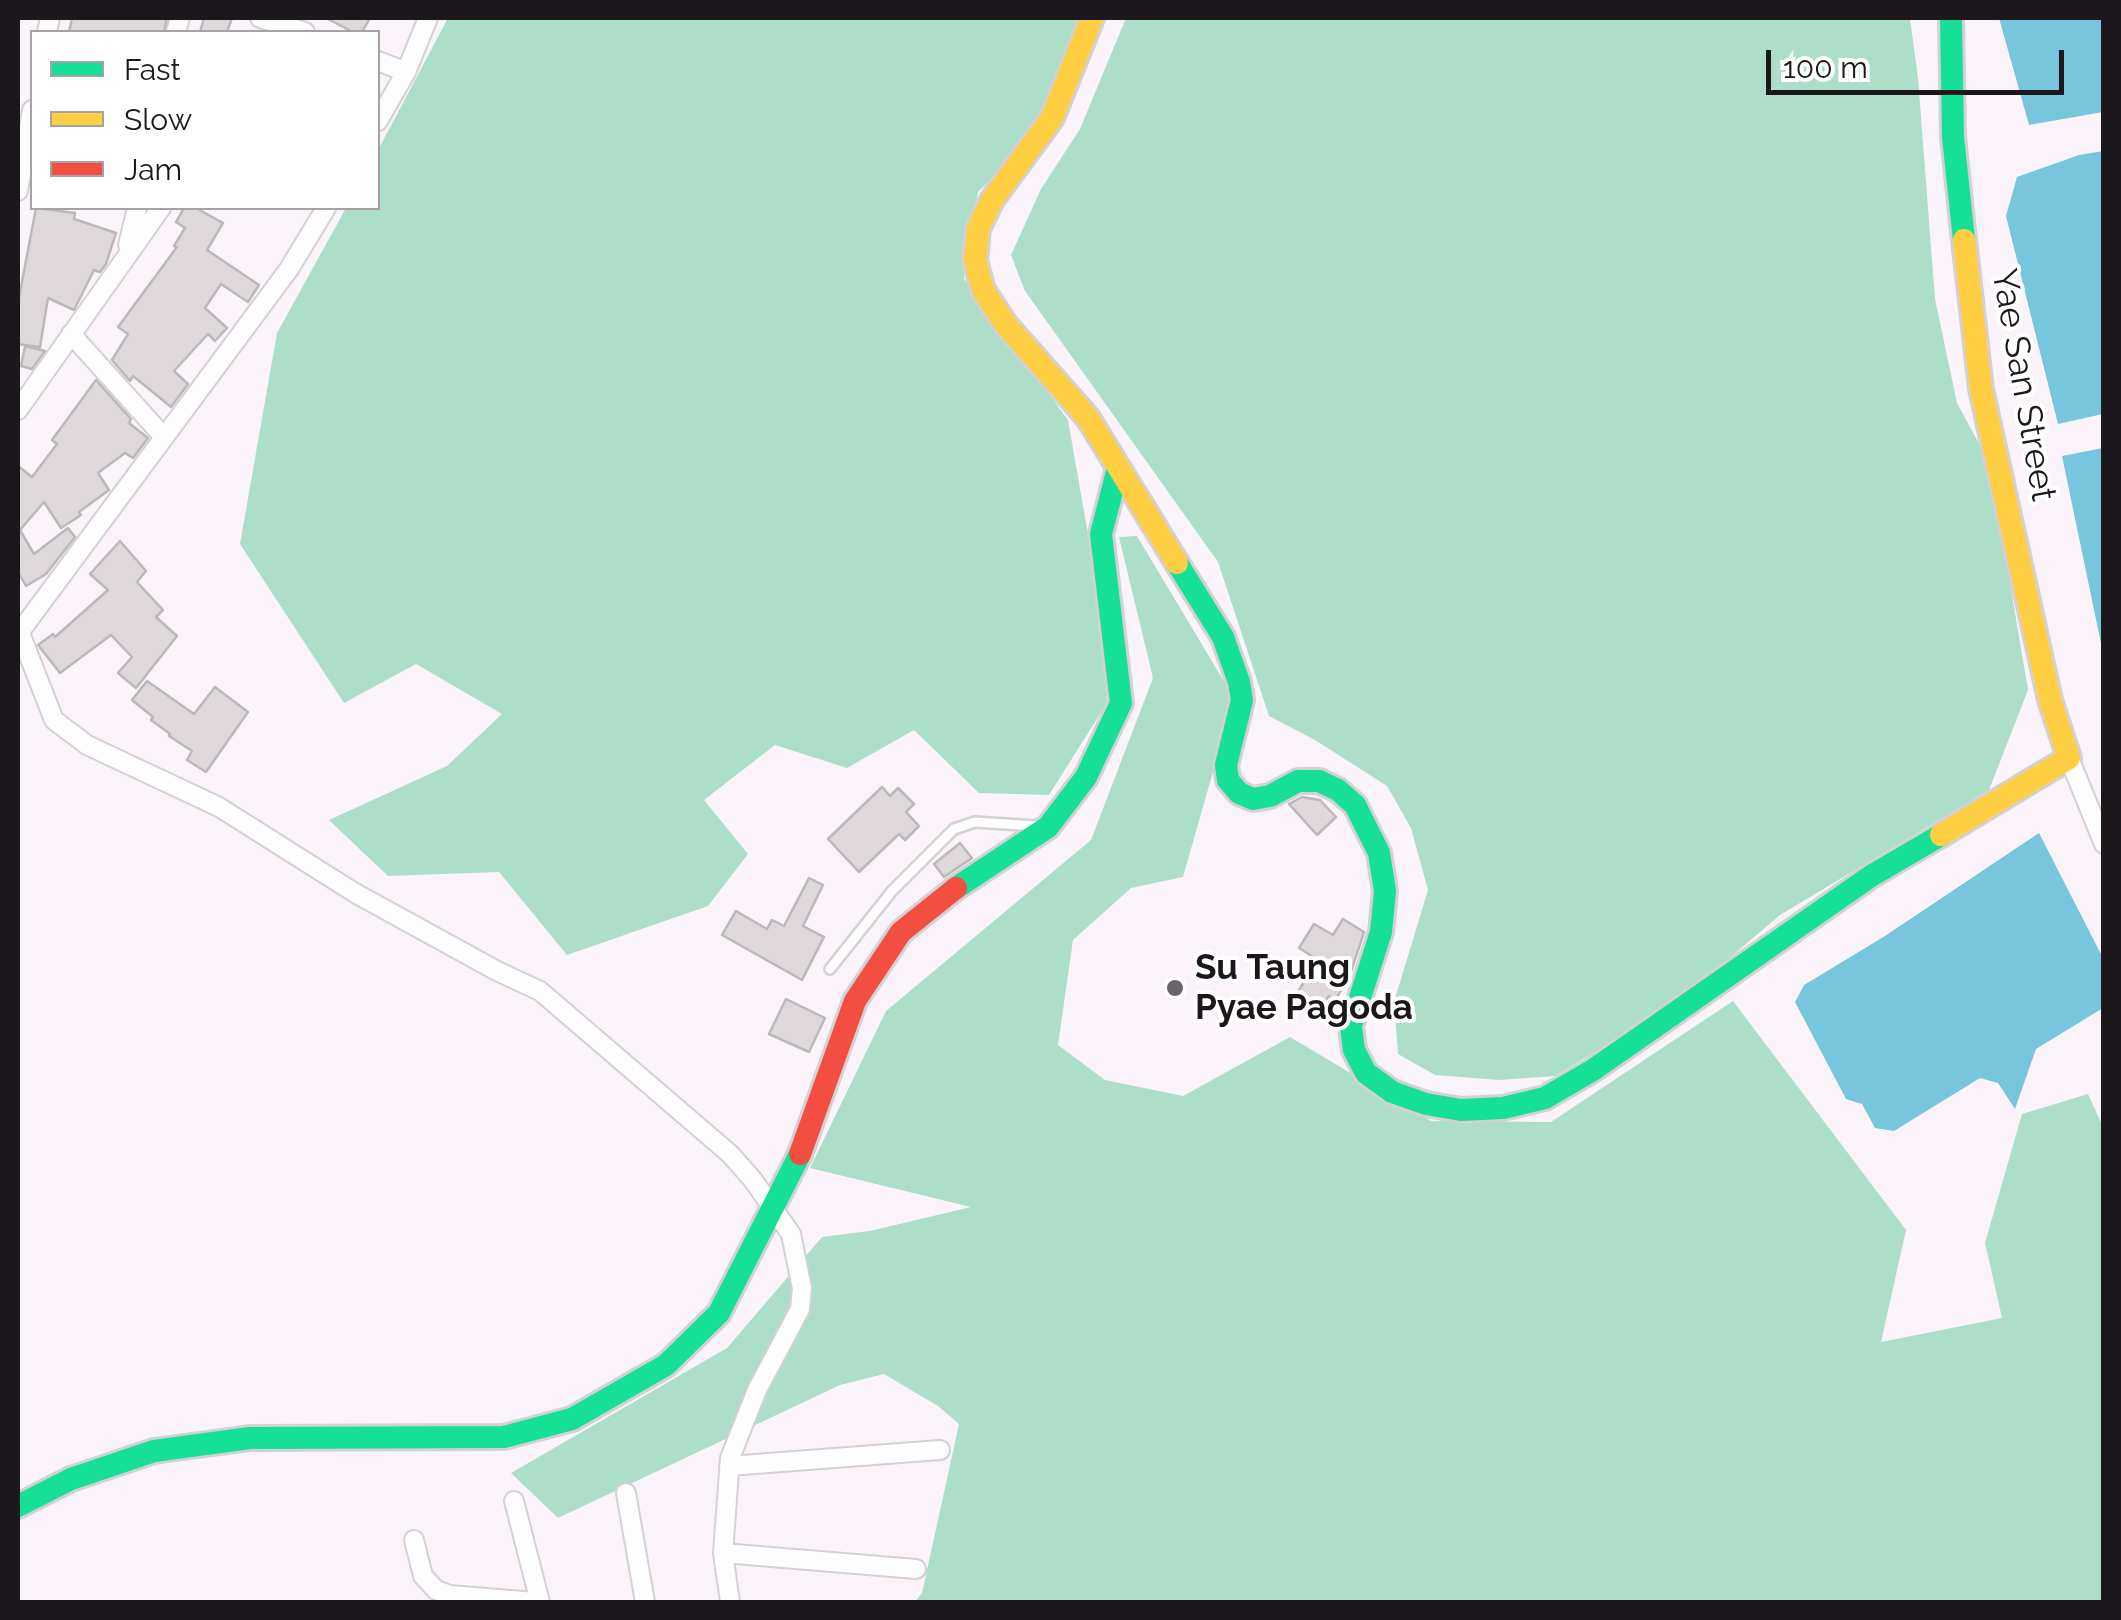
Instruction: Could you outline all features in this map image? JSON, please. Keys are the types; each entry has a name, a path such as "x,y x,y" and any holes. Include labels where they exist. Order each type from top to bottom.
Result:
{"main road":[{"path":"1092,18 1052,118 992,200 978,229 974,260 983,290 1006,325 1088,418 1223,637 1242,700 1226,766 1228,780 1240,793 1253,799 1270,796 1298,781 1319,781 1338,790 1355,805 1379,854 1384,891 1381,932 1350,1026 1354,1050 1366,1072 1392,1092 1426,1104 1461,1110 1502,1108 1545,1098 1593,1070 1871,876 2069,758"},
{"name":"Yae San Street","path":"1950,18 1953,137 1981,389 2050,700 2069,758"},
{"path":"18,1506 70,1480 154,1451 250,1438 504,1437 572,1419 666,1365 720,1312 805,1144 855,1001 901,932 960,884 1048,827 1086,777 1121,703 1101,534 1118,468"}],"street":[{"path":"260,18 295,27"},
{"path":"380,117 406,72 428,18"},
{"path":"380,62 406,72"},
{"path":"18,191 30,122"},
{"path":"126,256 137,210"},
{"path":"18,410 160,210"},
{"path":"325,210 289,269 18,630 54,720 87,745 218,807 356,893 540,990 730,1154 753,1180 791,1234 802,1288 800,1309 756,1390 729,1466 723,1553 730,1602"},
{"path":"71,334 163,436"},
{"path":"2069,758 2104,844"},
{"path":"729,1466 940,1450"},
{"path":"626,1493 645,1602"},
{"path":"414,1540 423,1576 436,1590 538,1602 514,1501"},
{"path":"723,1553 916,1569"}],"lane":[{"path":"830,969 892,891 954,829 975,822 1048,827"}],"green space":[{"path":"448,18 1082,18 1031,139 978,192 964,279 1068,420 1089,540 1107,703 1049,795 979,793 914,730 847,768 775,745 704,800 748,854 708,906 567,955 499,872 388,876 329,820 447,766 502,714 416,664 344,703 240,544 277,333 345,210 380,210 380,146"},
{"path":"1126,18 1910,18 1935,299 1957,403 1990,464 2028,690 1989,790 1780,915 1678,1002 1555,1076 1499,1080 1435,1075 1398,1054 1394,1002 1428,890 1411,828 1387,786 1269,716 1218,562 1025,291 1011,255 1041,189 1080,129"},
{"path":"1137,536 1234,698 1183,877 1131,888 1073,940 1058,1045 1105,1080 1183,1096 1290,1037 1431,1121 1551,1122 1733,1001 1906,1230 1881,1342 2002,1318 1985,1243 2022,1114 2088,1094 2103,1127 2103,1602 915,1602 922,1593 959,1424 938,1406 884,1374 840,1385 558,1518 511,1473 727,1348 822,1237 870,1231 971,1207 810,1168 886,1011 1091,840 1153,678 1119,537"}],"water":[{"path":"1999,18 2103,18 2103,112 2029,125"},
{"path":"2103,151 2103,414 2058,424 2006,216 2017,177 2079,155"},
{"path":"2104,448 2103,653 2062,456"},
{"path":"2039,833 2103,958 2103,1008 2036,1049 2015,1109 1998,1083 1980,1078 1894,1131 1875,1128 1862,1104 1846,1099 1795,1002 1804,985"}],"building":[{"path":"72,18 167,18 164,30 69,30"},
{"path":"204,18 232,18 228,30 201,30"},
{"path":"326,18 370,18 363,30 349,30"},
{"path":"36,210 75,213 74,219 116,233 106,264 100,272 94,270 74,310 48,298 40,347 18,344 18,303"},
{"path":"183,210 200,210 223,223 207,250 259,285 248,302 221,284 205,308 227,328 215,341 208,334 174,371 188,384 171,407 133,376 130,381 112,360 128,334 118,327 177,247 174,246 185,228 176,222"},
{"path":"25,346 45,351 32,369 21,366"},
{"path":"96,380 131,419 129,423 148,438 133,458 125,453 98,473 109,490 79,512 81,515 61,528 44,502 20,530 34,554 68,528 75,537 46,574 26,586 18,572 18,466 32,477 57,444 52,440"},
{"path":"120,541 146,571 137,582 163,610 156,617 177,636 136,688 118,673 132,657 111,635 60,673 38,645 53,634 55,637 108,590 90,574"},
{"path":"147,681 194,714 215,687 248,712 206,772 187,760 192,751 169,736 132,700"},
{"path":"882,787 890,796 898,788 914,804 906,812 919,826 905,840 899,834 859,872 828,839"},
{"path":"1302,797 1320,800 1336,817 1317,835 1289,804"},
{"path":"960,843 972,858 944,877 934,864"},
{"path":"809,878 823,885 803,926 824,937 802,980 722,935 736,911 767,929 772,920 784,926"},
{"path":"1343,919 1364,932 1349,978 1335,1000 1329,996 1321,1008 1297,993 1318,960 1299,948 1314,924 1333,935"},
{"path":"786,999 825,1018 809,1052 769,1034"}],"traffic: fast":[{"path":"1951,18 1953,137 1964,240"},
{"path":"956,888 1048,827 1086,777 1121,703 1101,534 1118,468"},
{"path":"1177,563 1223,637 1239,682 1242,700 1226,765 1228,780 1239,793 1253,799 1270,796 1298,781 1319,781 1338,790 1355,805 1379,853 1385,891 1381,932 1351,1026 1354,1050 1366,1073 1392,1092 1426,1104 1461,1110 1503,1108 1545,1098 1593,1070 1871,876 1941,835"},
{"path":"18,1506 71,1479 154,1451 250,1438 504,1437 572,1419 666,1365 719,1313 800,1154"}],"traffic: slow":[{"path":"1092,18 1052,118 992,200 978,229 975,260 983,290 1006,325 1088,418 1177,563"},
{"path":"1941,835 2069,758 2050,700 1981,389 1964,240"}],"traffic: jam":[{"path":"800,1154 855,1001 901,932 956,888"}],"place":[{"name":"Su Taung Pyae Pagoda","path":"1175,988"}]}
